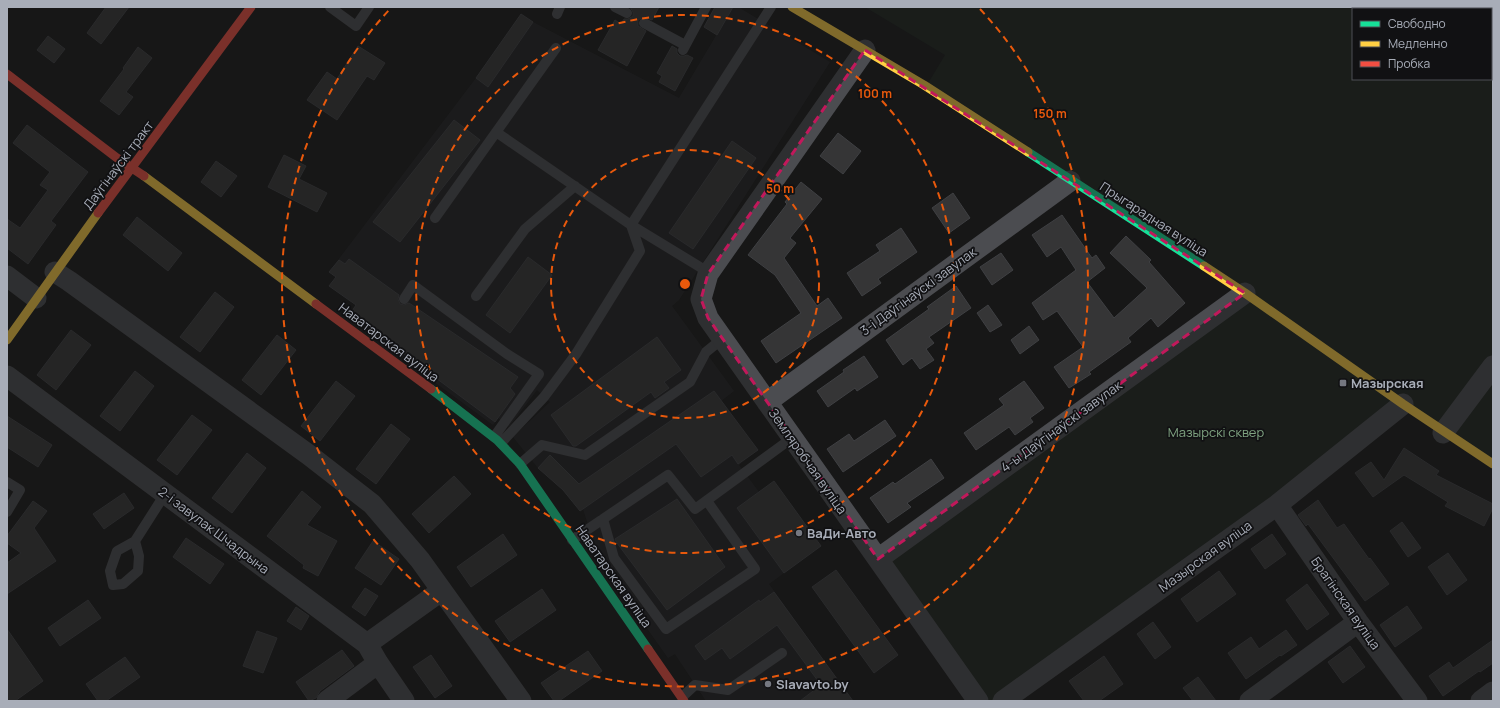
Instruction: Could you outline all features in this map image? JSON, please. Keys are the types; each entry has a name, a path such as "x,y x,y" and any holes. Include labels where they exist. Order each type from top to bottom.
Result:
{"street":[{"name":"Даўгінаўскі тракт","path":"7,340 55,272 251,7"},
{"name":"Прыгарадная вуліца","path":"792,7 924,85 1245,293 1443,432 1493,464"},
{"name":"Земляробчая вуліца","path":"865,50 708,274 701,299 708,318 722,339 978,701"},
{"name":"Наватарская вуліца","path":"7,74 117,158 374,342 497,440 520,464 683,699"},
{"name":"3-і Даўгінаўскі завулак","path":"767,402 1070,181"},
{"path":"55,272 309,455 372,504 420,560 521,701"},
{"path":"7,276 36,298"},
{"name":"4-ы Даўгінаўскі завулак","path":"878,560 1245,293"},
{"path":"1443,432 1493,366"},
{"name":"2-і завулак Шчадрына","path":"7,376 367,644 378,664 404,701"},
{"name":"Мазырская вуліца","path":"1002,701 1277,505 1403,404"},
{"name":"Брагінская вуліца","path":"1277,505 1358,622 1417,701"},
{"path":"367,644 441,591"},
{"path":"1250,701 1358,622"},
{"path":"327,701 378,664"},
{"path":"1481,701 1493,692"}],"lane":[{"path":"330,7 356,26 369,7"},
{"path":"615,7 627,13"},
{"path":"644,23 684,47 706,7"},
{"path":"631,225 771,7"},
{"path":"435,218 556,48"},
{"path":"496,132 631,225 700,267 708,274"},
{"path":"476,296 525,229 575,186"},
{"path":"497,440 544,397 576,354 640,251 631,225"},
{"path":"404,299 413,285 507,354 539,374 497,440"},
{"path":"520,464 542,446 585,455 690,382 706,352 722,339"},
{"path":"572,540 668,475 695,509 792,438"},
{"path":"7,482 20,490 7,512"},
{"path":"135,542 165,494"},
{"path":"603,519 614,558 666,629 755,569 707,501"},
{"path":"683,699 695,685 728,690 782,653"}],"highlighted area":[{"path":"865,50 1245,293 878,559 708,318 701,299 708,274"}],"shaded area":[{"path":"733,7 738,7 830,62 679,300 672,306 734,391 721,401 758,450 739,465 759,492 774,481 821,546 769,584 845,690 830,701 706,701 675,654 668,658 600,562 583,509 580,511 563,490 538,468 513,437 550,402 537,390 509,427 498,418 493,425 347,318 356,305 329,286 336,277 329,272 476,78 521,14 533,22 679,98"}],"green space":[{"path":"865,7 1493,7 1493,461 927,85 945,55"},
{"name":"Мазырскі сквер","path":"1245,293 1403,404 1003,701 978,701 878,559"}],"building":[{"path":"106,7 129,7 101,44 87,33"},
{"path":"630,7 659,7 652,20 644,17 638,20 638,26 646,31 627,66 598,50 615,20 621,24 624,19 628,19 633,16 633,12"},
{"path":"715,7 733,7 717,35 704,27"},
{"path":"521,14 533,22 488,87 476,78"},
{"path":"48,36 65,49 54,63 37,50"},
{"path":"358,46 385,63 374,80 367,76 337,120 307,100 327,72 337,79"},
{"path":"672,46 677,49 677,53 680,56 687,55 693,58 675,91 659,82 662,76 657,73"},
{"path":"138,47 152,58 126,92 133,97 119,115 100,101 124,69 123,68"},
{"path":"454,120 480,140 400,242 373,222"},
{"path":"27,125 88,172 51,221 56,225 28,264 7,248 7,219 20,228 48,190 40,185 50,172 13,143"},
{"path":"838,133 861,151 843,174 820,156"},
{"path":"732,141 756,158 693,249 669,233"},
{"path":"284,155 306,166 299,179 327,193 317,212 268,187"},
{"path":"216,161 237,176 221,197 201,182"},
{"path":"801,182 822,199 790,238 796,243 784,258 817,306 828,298 842,318 776,363 761,341 801,313 775,275 748,255 787,204 785,202"},
{"path":"953,193 970,218 949,233 932,208"},
{"path":"1062,215 1092,258 1096,255 1105,268 1087,282 1114,318 1147,288 1110,253 1126,236 1151,260 1149,262 1185,303 1158,327 1151,318 1128,338 1131,342 1089,372 1091,374 1069,388 1054,367 1083,347 1057,311 1043,320 1032,303 1076,270 1061,247 1047,257 1032,235"},
{"path":"137,217 182,253 168,271 123,235"},
{"path":"901,228 917,252 878,279 881,283 862,296 847,273 880,251 876,245"},
{"path":"1001,253 1013,270 992,285 980,267"},
{"path":"528,257 552,275 510,333 486,315"},
{"path":"349,259 399,295 398,299 400,304 404,305 409,303 518,377 510,388 515,394 495,422 350,314 356,305 329,286 336,277 329,272 339,260 345,264"},
{"path":"956,286 971,308 929,337 934,343 926,349 934,360 920,369 912,358 903,365 886,340 929,309 927,307"},
{"path":"215,292 234,307 200,352 180,337"},
{"path":"988,305 1002,325 990,332 977,313"},
{"path":"1029,326 1039,340 1020,354 1011,340"},
{"path":"71,330 91,345 56,390 37,375"},
{"path":"277,335 296,350 261,395 242,380"},
{"path":"657,337 681,370 664,382 669,388 655,398 651,392 576,446 573,446 551,415"},
{"path":"864,356 878,377 857,391 855,388 828,407 817,391 844,372 843,370"},
{"path":"135,371 154,386 120,431 100,416"},
{"path":"336,381 355,396 320,441 301,426"},
{"path":"1024,381 1044,408 1030,418 1033,422 1015,435 1009,427 976,450 964,433 1004,405 999,399"},
{"path":"714,391 758,450 738,464 732,455 701,477 676,444 580,511 563,490 538,468 550,455 579,484"},
{"path":"192,415 212,430 177,475 157,460"},
{"path":"7,416 52,445 38,467 7,447"},
{"path":"885,420 896,436 843,472 827,449 849,434 854,441"},
{"path":"391,424 410,439 376,484 356,469"},
{"path":"1404,448 1439,471 1436,475 1493,504 1493,508 1484,526 1445,506 1448,502 1404,475 1373,497 1355,473 1371,462 1384,480"},
{"path":"247,453 266,468 232,513 212,498"},
{"path":"931,459 944,478 907,503 911,507 888,523 870,498 893,482 895,484"},
{"path":"454,476 471,494 429,533 412,514"},
{"path":"774,481 821,546 784,573 737,508"},
{"path":"302,491 321,507 307,525 337,541 318,576 303,568 304,565 267,536"},
{"path":"124,493 134,508 104,529 93,514"},
{"path":"677,499 725,567 667,610 615,539"},
{"path":"1318,500 1337,528 1344,524 1389,584 1365,601 1308,524 1306,526 1298,515"},
{"path":"33,501 47,511 34,528 56,561 7,594 7,563 21,553 7,543 7,536"},
{"path":"1402,522 1421,548 1408,557 1390,531"},
{"path":"503,534 517,555 471,587 457,567"},
{"path":"1272,534 1286,554 1265,569 1251,549"},
{"path":"186,538 224,564 210,584 173,557"},
{"path":"373,541 399,559 381,585 355,568"},
{"path":"1448,553 1467,580 1447,595 1428,567"},
{"path":"836,570 898,655 874,673 812,587"},
{"path":"1219,571 1236,594 1197,622 1181,599"},
{"path":"1307,584 1329,614 1307,630 1286,600"},
{"path":"365,588 378,596 365,616 352,607"},
{"path":"542,589 556,610 510,642 495,621"},
{"path":"774,592 853,701 800,701 821,685 777,625 730,659 722,648 705,660 695,646 759,600 760,602"},
{"path":"88,600 101,618 60,646 48,628"},
{"path":"1407,606 1422,628 1395,647 1380,625"},
{"path":"296,607 309,616 301,630 287,621"},
{"path":"1153,622 1171,647 1155,659 1137,634"},
{"path":"7,629 43,681 15,701 7,701"},
{"path":"1286,630 1297,645 1246,679 1228,653 1251,637 1259,649"},
{"path":"257,631 277,638 263,673 243,666"},
{"path":"1493,640 1493,663 1443,696 1429,676 1449,662 1453,668"},
{"path":"1350,646 1365,667 1343,683 1328,662"},
{"path":"342,650 354,666 320,691 316,698 309,701 296,682"},
{"path":"588,651 602,671 559,701 554,701 541,683"},
{"path":"431,655 452,686 435,698 413,667"},
{"path":"1104,656 1123,684 1099,701 1084,701 1069,681"},
{"path":"125,657 140,677 106,701 98,701 86,684"},
{"path":"1198,677 1216,701 1193,701 1183,688"}],"traffic: fast":[{"path":"1028,152 1204,266"},
{"path":"431,389 497,440 520,464 648,649"}],"traffic: slow":[{"path":"792,7 924,85 1028,152"},
{"path":"144,176 316,304"},
{"path":"7,340 98,213"},
{"path":"1204,266 1403,404 1493,464"}],"traffic: jam":[{"path":"98,213 251,7"},
{"path":"7,74 117,158 144,176"},
{"path":"316,304 431,389"},
{"path":"648,649 684,701"}],"place":[{"name":"Мазырская","path":"1343,383"},
{"name":"ВаДи-Авто","path":"799,533"},
{"name":"Slavavto.by","path":"768,684"}]}
